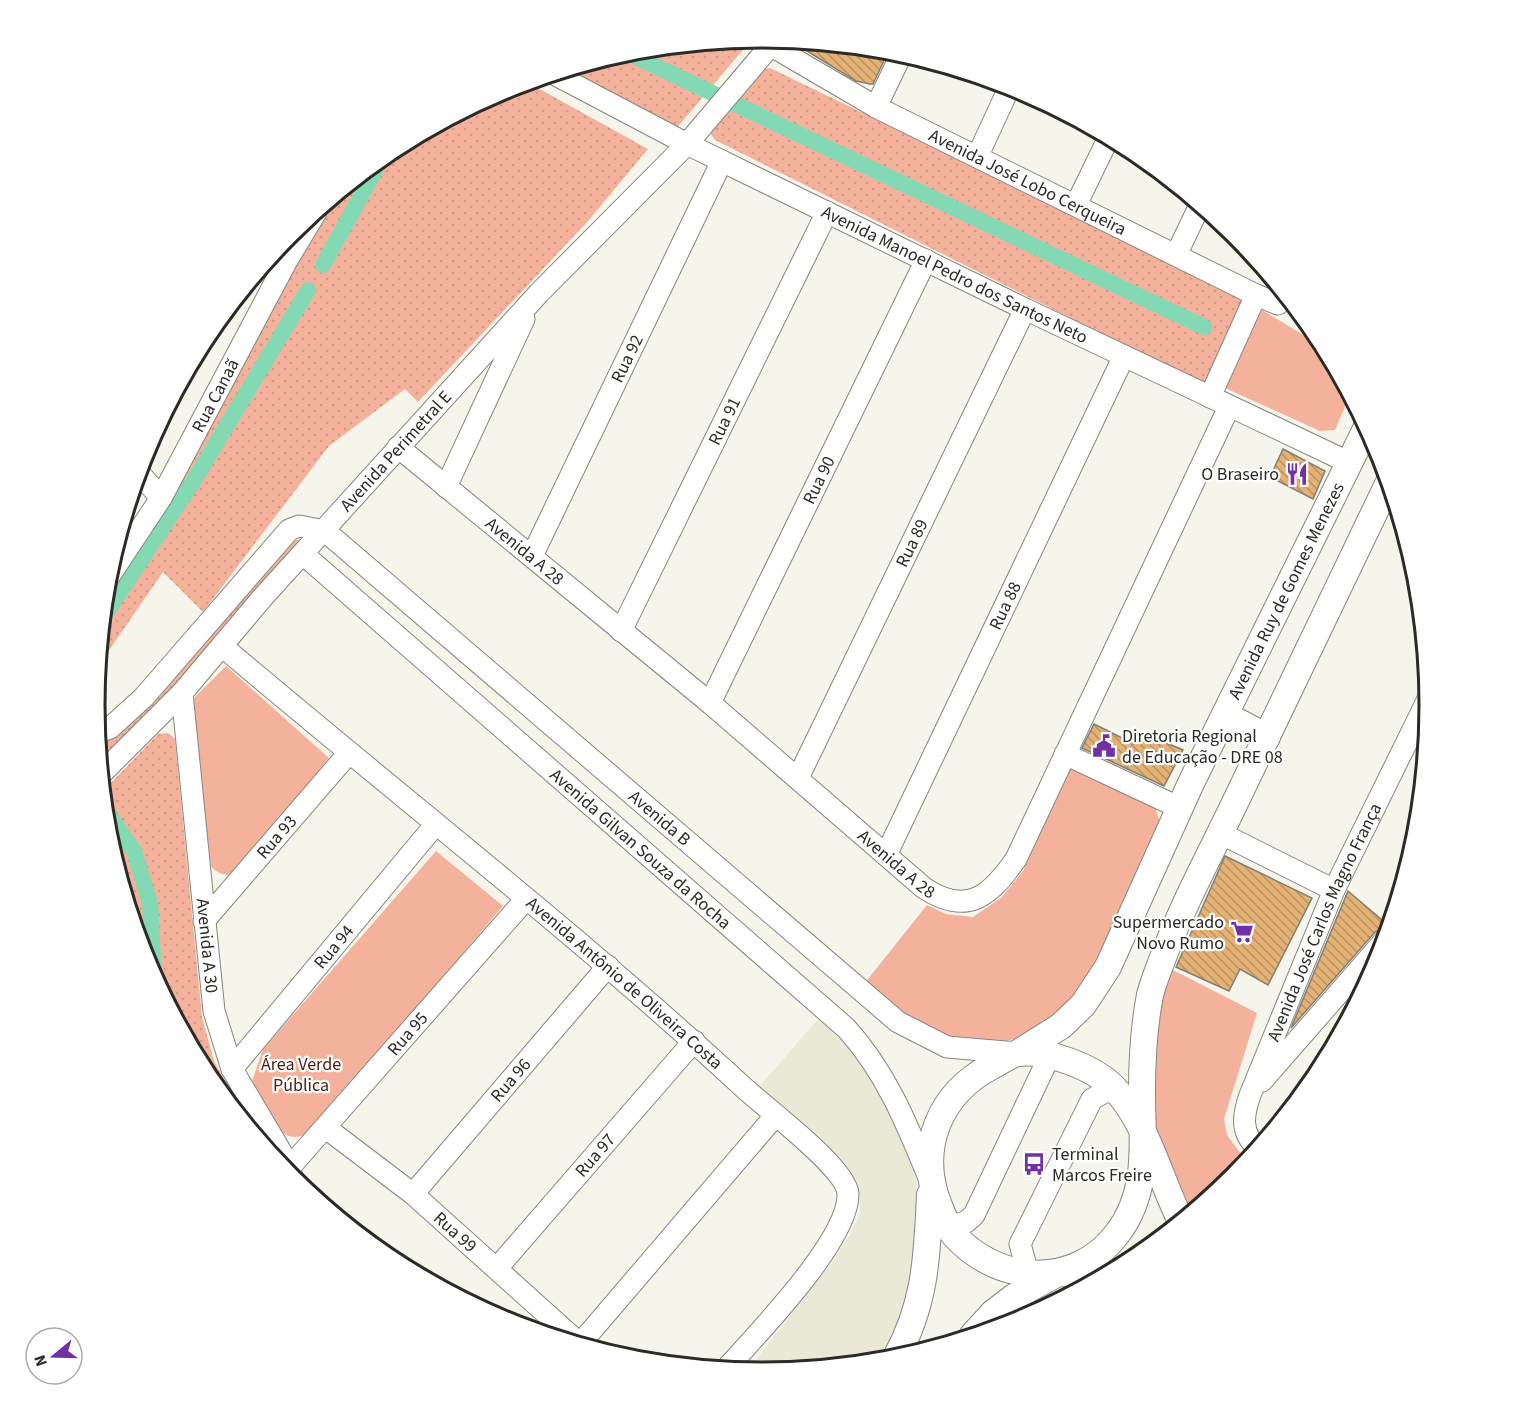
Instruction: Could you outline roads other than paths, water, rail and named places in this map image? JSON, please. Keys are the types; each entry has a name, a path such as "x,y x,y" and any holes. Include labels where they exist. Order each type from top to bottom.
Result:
{"main road":[{"name":"Avenida Ruy de Gomes Menezes","path":"902,1347 920,1302 927,1264 930,1146 939,1117 956,1092 979,1073 1018,1053 1061,1026 1083,1005 1108,967 1180,808 1362,438"},
{"path":"984,1323 1014,1297 1097,1255 1117,1234 1134,1206 1142,1178 1143,1049 1150,993 1183,909 1384,492"},
{"path":"1225,715 1267,737"},
{"path":"1018,1053 1049,1057 1084,1067 1114,1088 1143,1132 1165,1189 1177,1214"},
{"path":"930,1183 947,1227 969,1251 997,1267 1028,1273 1090,1274"}],"street":[{"path":"687,144 768,48"},
{"name":"Avenida José Lobo Cerqueira","path":"783,48 876,107 978,155 1256,295 1278,304 1280,300"},
{"path":"876,107 897,62"},
{"name":"Avenida Manoel Pedro dos Santos Neto","path":"564,79 687,144 1025,309 1350,463"},
{"path":"978,155 1006,95"},
{"name":"Avenida Perimetral E","path":"303,554 533,299 687,144"},
{"path":"1076,205 1105,145"},
{"name":"Rua 92","path":"532,556 722,161"},
{"name":"Rua 91","path":"621,632 827,212"},
{"path":"1176,255 1197,212"},
{"name":"Rua Canaã","path":"123,555 161,498 301,237"},
{"name":"Rua 90","path":"710,703 926,260"},
{"name":"Avenida A 28","path":"399,447 710,703 938,897 951,901 964,901 993,890 1016,859 1065,754 1219,402 1256,295"},
{"path":"446,487 533,299"},
{"name":"Rua 89","path":"798,778 1025,309"},
{"name":"Rua 88","path":"886,854 1124,356"},
{"path":"145,480 161,498"},
{"path":"106,729 144,697 289,530 299,526 325,531"},
{"name":"Avenida B","path":"325,531 898,1022 947,1047 1018,1053"},
{"path":"109,766 182,693 303,554"},
{"name":"Avenida Gilvan Souza da Rocha","path":"303,554 846,1028 873,1060 889,1087 930,1183"},
{"name":"Avenida Antônio de Oliveira Costa","path":"222,646 348,754 608,966 775,1116 823,1155 836,1172 848,1191 846,1213 835,1234 784,1304 733,1361"},
{"name":"Avenida A 30","path":"182,693 214,1011 232,1069 273,1142"},
{"name":"Avenida José Carlos Magno França","path":"1253,1141 1247,1134 1243,1114 1250,1095 1334,890 1419,716"},
{"name":"Rua 93","path":"204,921 348,754"},
{"path":"1065,754 1180,808"},
{"name":"Rua 94","path":"232,1069 435,825"},
{"path":"1220,833 1334,890"},
{"name":"Rua 95","path":"294,1165 526,898"},
{"path":"1250,1095 1367,961"},
{"name":"Rua 96","path":"413,1194 608,966"},
{"name":"Rua 97","path":"498,1267 694,1041"},
{"path":"947,1227 966,1222 974,1215 1049,1057"},
{"path":"1028,1273 1020,1244 1092,1099 1114,1088"},
{"path":"585,1338 775,1116"},
{"name":"Rua 99","path":"326,1128 413,1194 498,1267 567,1332"}],"waterway":[{"path":"642,60 1204,327"},
{"path":"323,265 371,178"},
{"path":"114,601 196,477 308,290"},
{"path":"117,826 134,851 150,903 152,947"}],"place":[{"name":"O Braseiro","path":"1297,474"},
{"name":"Diretoria Regional de Educação - DRE 08","path":"1104,746"},
{"name":"Supermercado Novo Rumo","path":"1242,932"},
{"name":"Terminal Marcos Freire","path":"1034,1164"}],"park label":[{"name":"Área Verde Pública","path":"301,1074"}]}
